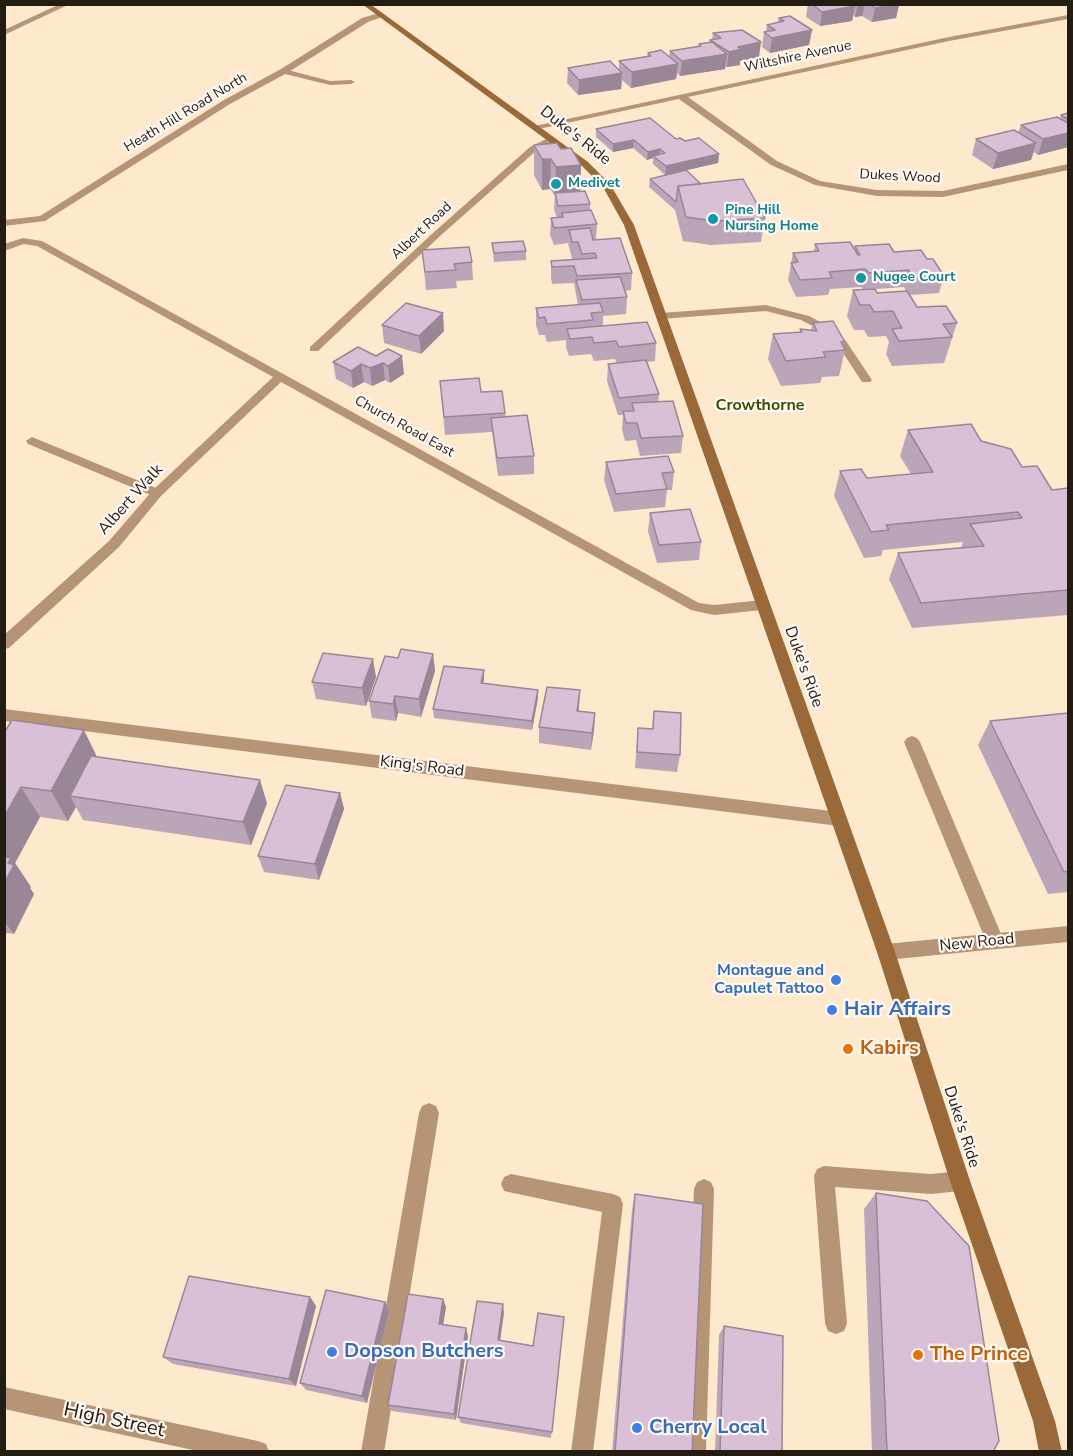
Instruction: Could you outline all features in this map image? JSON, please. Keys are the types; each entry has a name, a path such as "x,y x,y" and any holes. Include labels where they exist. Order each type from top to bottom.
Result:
{"main road":[{"name":"Duke's Ride","path":"365,4 553,139 597,175 617,201 629,225 886,952 960,1181 1044,1422 1051,1452"}],"street":[{"path":"4,33 67,4"},
{"name":"Heath Hill Road North","path":"4,223 42,219 227,102 284,71 365,20 379,15"},
{"name":"Wiltshire Avenue","path":"534,127 949,39 1068,17"},
{"path":"284,71 330,83 351,82"},
{"name":"Dukes Wood","path":"681,96 774,163 818,183 877,193 943,194 1068,167"},
{"name":"Albert Road","path":"314,350 533,149 553,139"},
{"name":"Church Road East","path":"4,248 23,242 39,243 696,607 714,610 762,605"},
{"path":"661,316 766,308 805,318 826,329 842,343 866,380"},
{"name":"Albert Walk","path":"4,644 114,544 157,493 281,376"},
{"path":"32,441 157,493"},
{"name":"King's Road","path":"4,715 839,819"},
{"path":"912,742 995,941"},
{"name":"New Road","path":"886,952 1068,934"},
{"path":"372,1452 429,1113"},
{"path":"836,1323 824,1176 931,1184 960,1181"},
{"path":"511,1184 613,1204 582,1452"},
{"path":"695,1452 704,1189"},
{"name":"High Street","path":"4,1398 258,1452"}],"building":[{"path":"812,4 852,4 855,6 822,12"},
{"path":"871,4 895,4 875,8"},
{"path":"790,16 812,30 772,38 764,32 775,30 767,25 784,21 779,18"},
{"path":"742,30 761,42 738,47 742,49 729,52 710,40 721,38 713,33"},
{"path":"712,42 727,54 682,61 670,51 701,46 699,44"},
{"path":"661,50 678,64 632,72 619,61 651,56 648,53"},
{"path":"610,61 622,73 579,80 568,68"},
{"path":"1057,117 1068,123 1068,133 1043,139 1021,125"},
{"name":"Pine Hill Nursing Home","path":"650,118 676,139 680,138 685,141 699,138 719,154 666,166 653,156 665,153 660,149 648,152 634,140 613,144 596,129"},
{"path":"1014,130 1036,143 998,153 976,139"},
{"path":"557,143 561,149 571,148 581,165 556,167 551,159 542,159 534,145"},
{"path":"686,170 701,184 678,186 676,202 650,179"},
{"path":"743,179 765,218 714,221 686,217 678,186"},
{"path":"585,191 590,204 558,206 555,193"},
{"path":"591,210 597,224 554,228 551,218 563,217 562,213"},
{"path":"590,228 593,240 620,238 632,273 577,276 574,266 552,267 551,261 597,258 595,253 582,254 578,242 572,242 569,230"},
{"path":"523,241 526,251 494,253 492,243"},
{"path":"850,242 858,255 860,255 855,246 889,244 894,252 921,250 927,259 933,259 944,276 913,278 909,270 869,273 865,269 829,272 832,278 800,280 791,263 798,262 793,253 819,251 815,244"},
{"path":"469,247 472,262 454,264 456,270 425,272 422,250"},
{"path":"620,277 627,297 582,300 576,280"},
{"path":"875,289 877,293 907,291 917,307 946,306 957,323 943,324 952,337 899,341 892,329 902,328 893,311 874,312 870,305 860,305 853,290"},
{"path":"406,303 443,313 419,336 382,325"},
{"path":"600,303 603,312 591,313 593,320 547,324 545,317 539,318 536,308"},
{"path":"833,321 845,342 841,342 845,350 823,352 826,357 786,361 773,334 802,332 800,329 817,331 813,323"},
{"path":"647,322 656,343 619,347 616,341 594,343 592,337 570,339 567,329"},
{"path":"358,347 376,356 388,349 402,356 388,366 383,363 370,368 361,364 351,371 333,362"},
{"path":"646,360 659,394 619,398 608,364"},
{"path":"479,378 481,392 502,391 505,413 444,417 440,381"},
{"path":"673,401 683,436 641,438 637,423 626,423 623,411 634,411 632,403"},
{"path":"527,415 534,456 497,458 491,418"},
{"path":"971,424 981,441 1011,449 1022,467 1037,466 1052,490 1068,488 1068,590 921,603 898,553 984,546 970,524 1022,518 1018,512 886,525 889,530 871,532 840,471 861,469 867,478 933,472 908,430"},
{"path":"668,456 674,472 662,473 667,489 616,494 606,462"},
{"path":"690,509 701,542 659,545 650,513"},
{"path":"401,649 433,654 419,699 395,696 393,704 369,701 385,656 398,658"},
{"path":"323,653 373,659 362,688 312,682"},
{"path":"444,666 484,670 481,683 538,690 532,721 433,709"},
{"path":"547,687 580,690 577,711 595,713 592,733 539,727"},
{"path":"654,711 681,713 680,755 637,752 638,728 653,729"},
{"path":"1068,713 1068,871 1064,872 990,721"},
{"path":"12,720 84,730 51,791 21,787 4,817 4,733"},
{"path":"91,756 260,780 243,822 70,796"},
{"path":"286,785 340,793 315,864 258,856"},
{"path":"4,857 11,858 8,863 14,865 4,883"},
{"name":"The Prince","path":"876,1193 927,1201 969,1246 999,1441 993,1452 887,1452"},
{"path":"635,1194 703,1204 692,1452 615,1452"},
{"path":"189,1276 310,1297 289,1379 163,1357"},
{"path":"326,1290 385,1302 362,1396 300,1383"},
{"path":"408,1294 443,1299 439,1324 466,1328 454,1414 388,1405"},
{"path":"477,1301 503,1304 498,1340 533,1346 538,1313 564,1317 552,1432 458,1417"},
{"path":"724,1326 783,1336 782,1452 720,1452"}],"place":[{"name":"Medivet","path":"556,184"},
{"name":"Pine Hill Nursing Home","path":"713,219"},
{"name":"Nugee Court","path":"861,278"},
{"name":"Montague and Capulet Tattoo","path":"836,980"},
{"name":"Hair Affairs","path":"832,1010"},
{"name":"Kabirs","path":"848,1049"},
{"name":"Dopson Butchers","path":"332,1352"},
{"name":"The Prince","path":"918,1355"},
{"name":"Cherry Local","path":"637,1428"}],"district":[{"name":"Crowthorne","path":"760,406"}]}
